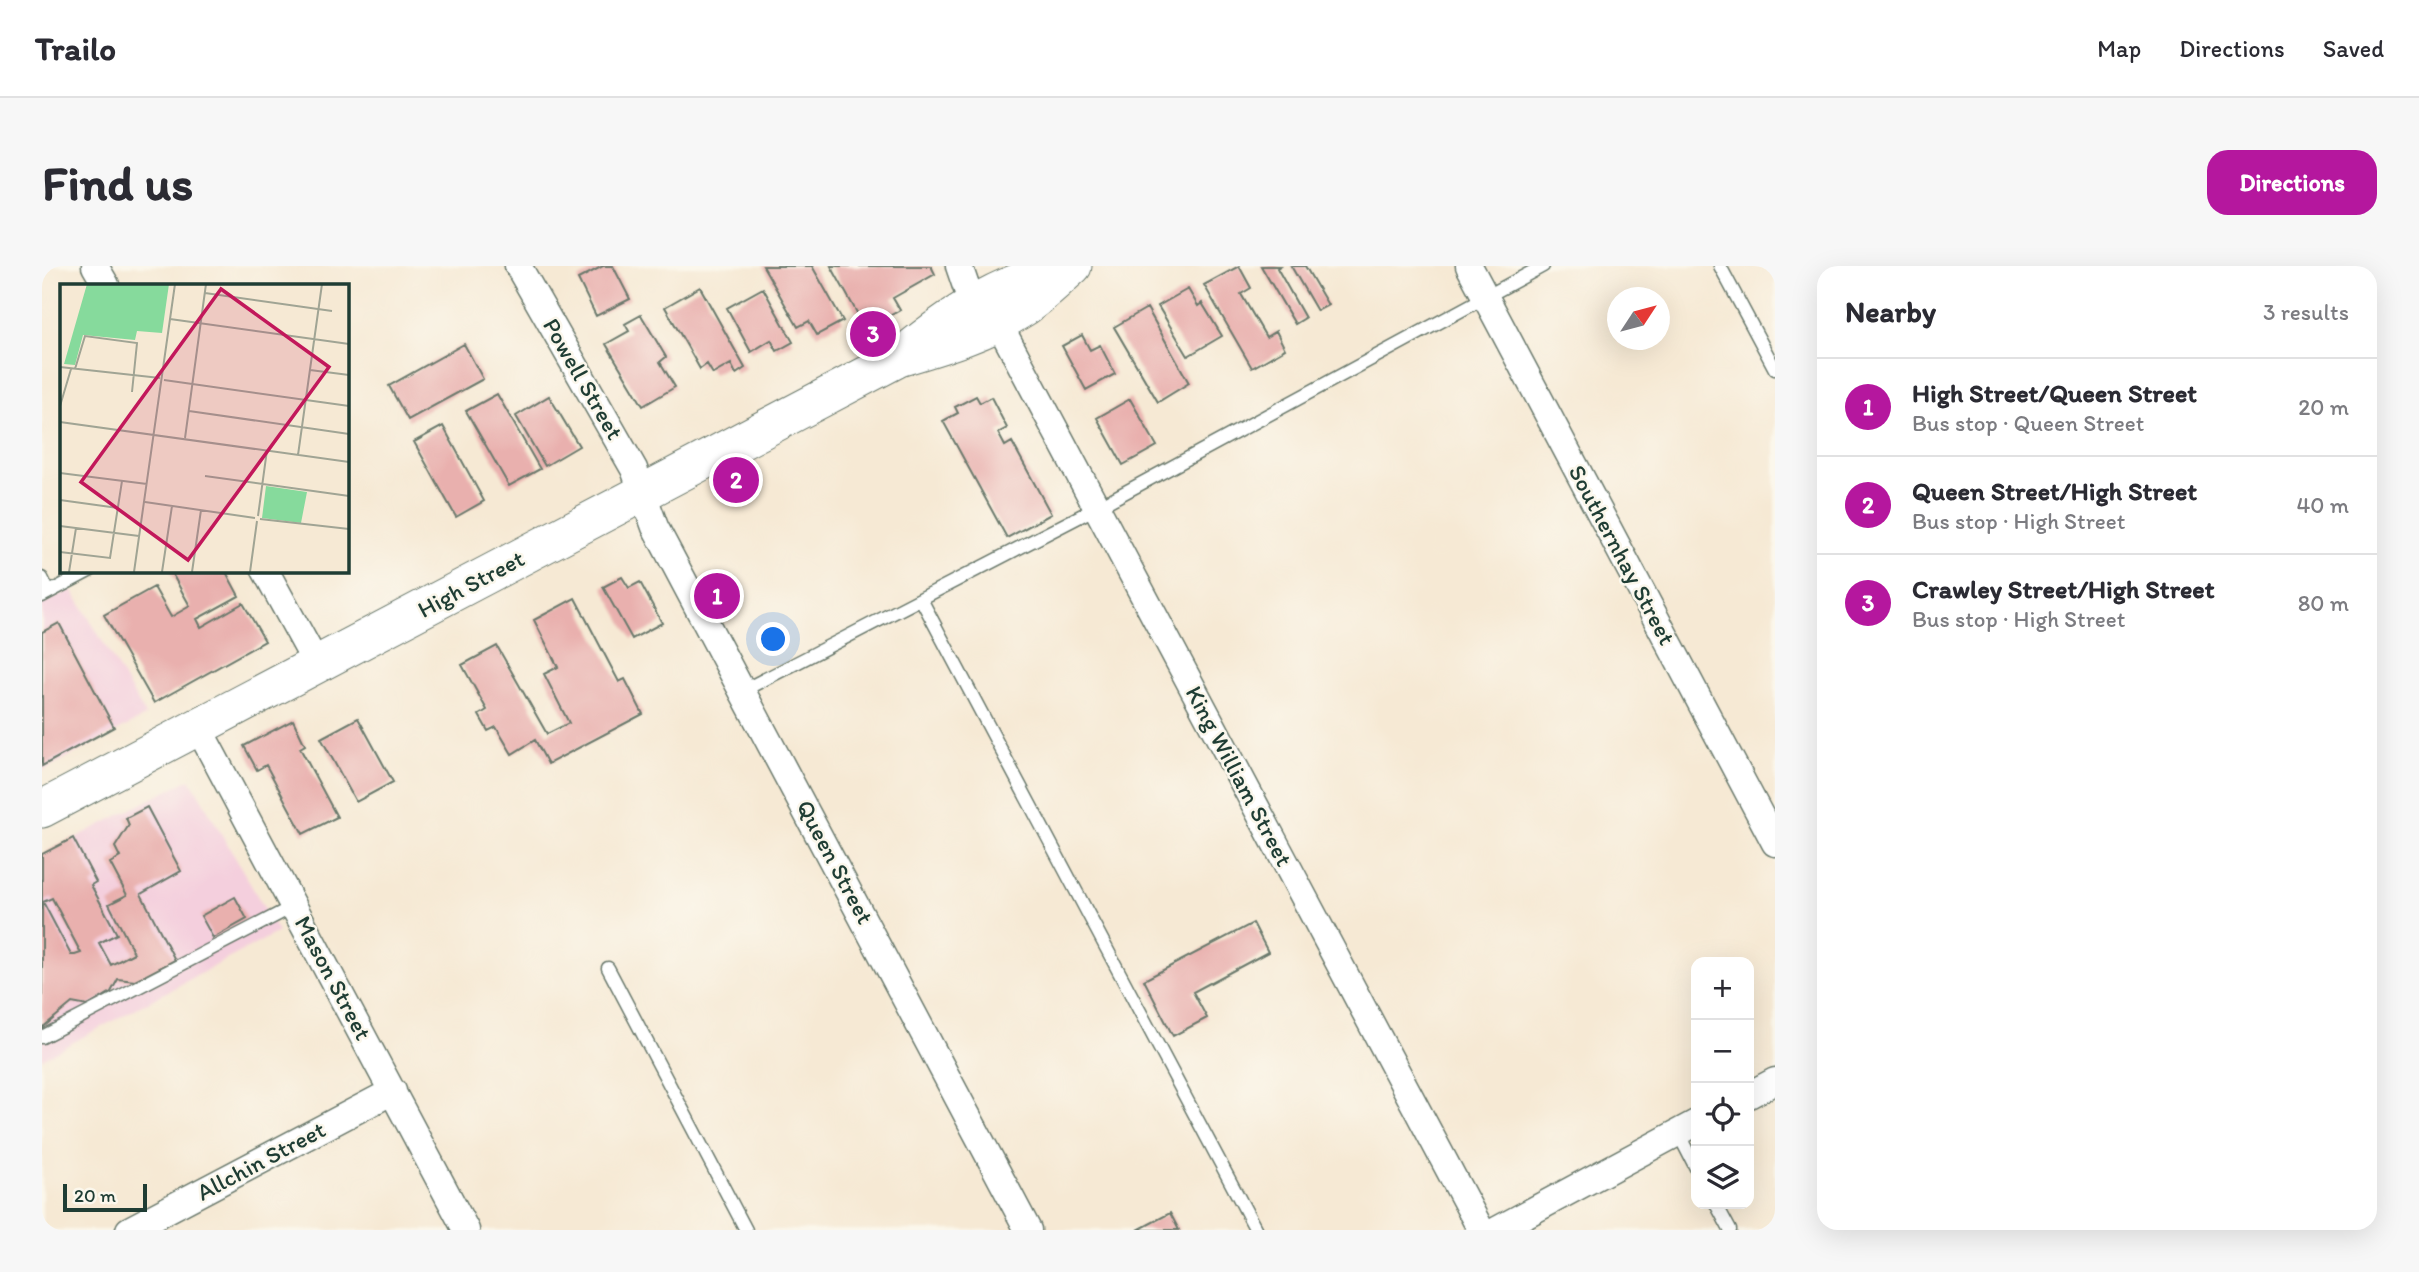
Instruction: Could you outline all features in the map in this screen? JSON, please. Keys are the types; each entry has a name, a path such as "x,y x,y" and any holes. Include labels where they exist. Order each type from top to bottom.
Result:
{"main road":[{"name":"High Street","path":"42,809 899,358 973,335 985,296 1015,281 1065,266"},
{"name":"High Street","path":"985,296 1023,308 1073,266"}],"street":[{"path":"95,266 105,284"},
{"name":"Powell Street","path":"518,266 634,469 643,494"},
{"name":"King William Street","path":"959,266 985,296 1481,1230"},
{"name":"Southernhay Street","path":"1469,266 1775,843"},
{"name":"Queen Street","path":"643,494 655,527 744,690 1024,1229"},
{"path":"266,572 317,665"},
{"name":"Mason Street","path":"198,727 467,1230"},
{"path":"1754,1092 1775,1081"},
{"name":"Allchin Street","path":"129,1230 393,1091"},
{"path":"1497,1230 1687,1128"}],"lane":[{"path":"744,690 1096,508 1543,266"},
{"path":"1720,266 1775,369"},
{"path":"42,578 46,594 87,572"},
{"path":"921,599 1255,1230"},
{"path":"42,1037 294,906"},
{"path":"608,968 746,1230"},
{"path":"1687,1128 1691,1146"},
{"path":"1719,1209 1730,1230"}],"shaded area":[{"path":"72,589 146,716 42,771 42,604"},
{"path":"190,779 278,932 42,1059 42,855"}],"building":[{"path":"603,266 613,266 630,299 596,316 578,279"},
{"path":"763,266 812,266 843,321 817,335 809,321 798,327"},
{"path":"831,266 931,266 935,274 893,298 900,310 866,329"},
{"path":"1239,266 1251,288 1241,294 1266,337 1276,331 1285,349 1252,368 1204,285"},
{"path":"1261,266 1280,266 1277,268 1305,318 1295,324"},
{"path":"1291,266 1305,266 1328,305 1317,311"},
{"path":"700,287 745,368 736,374 731,364 713,374 707,364 700,369 665,307"},
{"path":"763,288 793,342 777,351 771,340 751,352 727,308"},
{"path":"1188,289 1198,306 1202,303 1222,336 1188,356 1158,306"},
{"path":"1147,308 1189,383 1158,402 1114,327"},
{"path":"641,315 666,357 660,362 675,387 643,406 606,344 629,331 625,324"},
{"path":"1082,335 1090,350 1100,345 1115,374 1086,390 1062,346"},
{"path":"464,344 483,379 408,420 389,386"},
{"path":"497,394 540,469 509,486 466,411"},
{"path":"549,396 579,446 545,466 516,416"},
{"path":"976,396 980,403 991,397 1007,428 998,433 1005,446 1012,442 1051,514 1007,538 943,421 958,413 955,407"},
{"path":"1130,399 1157,446 1123,465 1097,418"},
{"path":"443,426 484,501 456,517 414,442"},
{"path":"171,572 226,572 239,596 197,619 201,627 243,603 265,641 154,703 104,615 154,587 171,617 190,606"},
{"path":"622,577 629,588 640,582 662,623 632,639 603,587"},
{"path":"575,598 619,682 625,679 643,714 548,764 535,740 512,754 496,727 488,731 479,715 487,710 462,665 497,646 547,734 569,723 544,674 558,667 534,620"},
{"path":"59,623 114,727 42,766 42,632"},
{"path":"358,718 393,782 356,802 321,738"},
{"path":"293,720 305,745 300,748 337,817 303,834 266,765 257,770 244,746"},
{"path":"147,807 181,871 141,894 175,960 135,981 118,979 111,992 88,1006 72,1003 42,1028 42,854 73,838 96,882 91,885 117,934 99,943 111,965 134,953 109,904 127,895 110,863 120,857 115,847 129,825 126,818","holes":["52,898 81,953 71,955 43,902"]},
{"path":"235,897 247,919 213,938 201,916"},
{"path":"1253,923 1268,952 1193,992 1207,1018 1173,1036 1144,980"},
{"path":"1170,1213 1179,1230 1138,1230"}],"place":[{"name":"Crawley Street/High Street","path":"873,334"},
{"name":"Queen Street/High Street","path":"736,480"},
{"name":"High Street/Queen Street","path":"717,596"}]}
